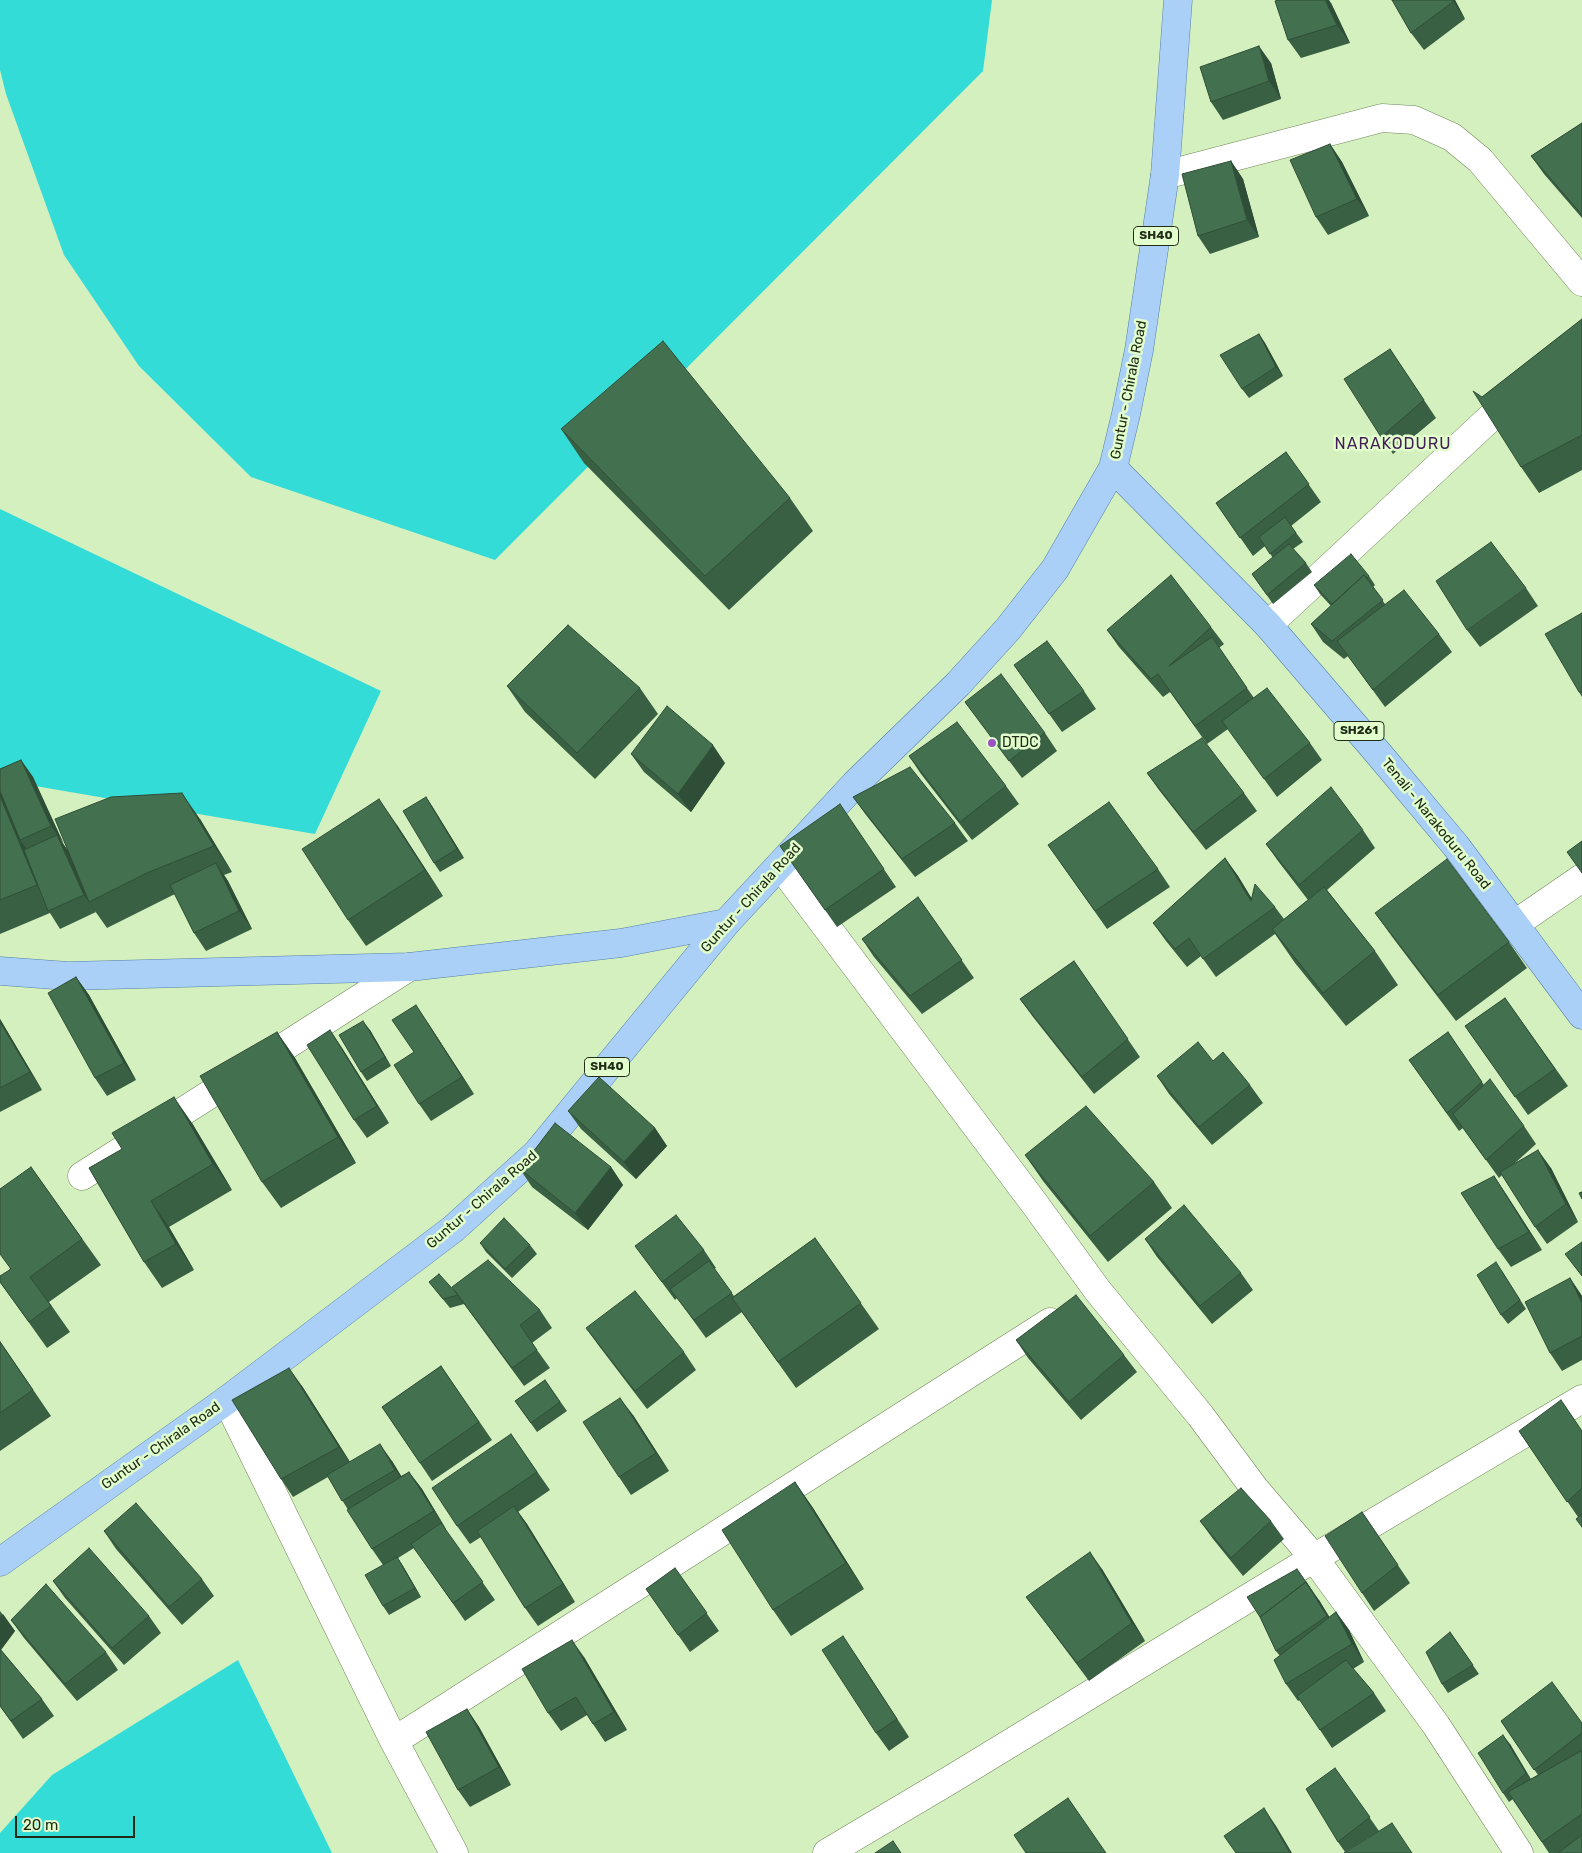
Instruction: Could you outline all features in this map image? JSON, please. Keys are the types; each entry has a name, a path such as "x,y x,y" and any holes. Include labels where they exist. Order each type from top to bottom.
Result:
{"main road":[{"name":"Guntur - Chirala Road","path":"0,1562 227,1400 453,1229 537,1153 726,923 855,784 958,684 1008,628 1055,569 1113,468 1139,350 1165,176 1178,0"},
{"name":"Tenali - Narakoduru Road","path":"1113,468 1268,626 1456,846 1582,1015"},
{"path":"0,971 68,976 409,967 621,943 726,923"}],"street":[{"path":"1165,176 1382,118 1414,120 1452,137 1480,160 1582,282"},
{"path":"1268,626 1533,378"},
{"path":"780,865 1034,1202 1084,1300 1200,1416 1255,1488 1314,1558 1436,1726 1519,1853"},
{"path":"1515,924 1582,878"},
{"path":"82,1176 409,967"},
{"path":"394,1741 1084,1300"},
{"path":"827,1853 1314,1558 1582,1399"},
{"path":"227,1400 394,1741 454,1853"}],"water":[{"path":"0,0 992,0 983,71 495,560 251,477 139,366 64,255 6,94 0,70"},
{"path":"0,509 381,691 315,834 0,780"},
{"path":"238,1660 332,1853 0,1853 0,1833 52,1775"}],"building":[{"path":"1325,0 1337,25 1288,40 1275,1"},
{"path":"1392,0 1452,0 1453,2 1411,33"},
{"path":"1259,46 1269,81 1211,102 1200,67"},
{"path":"1582,123 1582,215 1531,156"},
{"path":"1330,144 1357,199 1316,217 1290,160"},
{"path":"1231,161 1247,220 1198,236 1182,174"},
{"path":"1582,319 1582,435 1521,467 1473,391 1482,397"},
{"path":"1259,334 1276,367 1242,389 1220,355"},
{"path":"663,341 790,498 705,576 561,429"},
{"path":"1390,349 1424,400 1381,437 1344,379"},
{"path":"1286,452 1309,484 1240,538 1216,503"},
{"path":"1285,517 1296,533 1270,554 1259,537"},
{"path":"1491,542 1526,588 1467,630 1436,581"},
{"path":"1289,544 1306,563 1267,595 1252,574"},
{"path":"1351,554 1369,576 1367,578 1364,575 1332,604 1314,585"},
{"path":"1171,575 1211,627 1169,666 1212,637 1247,688 1195,726 1158,674 1151,679 1107,630"},
{"path":"1364,575 1383,600 1332,641 1311,624"},
{"path":"1404,590 1439,634 1373,690 1337,641"},
{"path":"1582,613 1582,691 1579,692 1545,634"},
{"path":"568,625 640,688 577,753 507,686"},
{"path":"1047,641 1084,691 1049,714 1014,665"},
{"path":"1001,674 1045,733 1009,761 965,702"},
{"path":"1267,688 1310,743 1264,779 1222,721"},
{"path":"667,706 713,745 678,794 631,754"},
{"path":"957,722 1006,786 960,822 909,756"},
{"path":"1202,738 1244,793 1193,832 1147,773"},
{"path":"21,760 51,826 20,840 0,791 0,769"},
{"path":"910,767 955,823 902,859 853,797"},
{"path":"1331,787 1363,830 1299,885 1266,844"},
{"path":"182,793 214,846 149,872 89,902 55,819 111,797"},
{"path":"0,796 37,885 0,900"},
{"path":"426,797 457,849 434,863 403,811"},
{"path":"379,799 425,870 348,920 302,849"},
{"path":"1109,802 1158,869 1095,911 1048,845"},
{"path":"840,804 884,869 825,910 780,846"},
{"path":"57,835 84,895 48,911 24,850"},
{"path":"1582,841 1582,873 1567,852"},
{"path":"1225,858 1251,901 1255,884 1275,907 1203,959 1189,938 1175,949 1153,923"},
{"path":"1447,859 1509,942 1438,995 1375,913"},
{"path":"216,863 239,911 194,933 170,885"},
{"path":"1324,887 1375,951 1323,993 1272,929"},
{"path":"918,897 962,960 910,996 862,939"},
{"path":"1074,961 1128,1039 1082,1077 1020,999"},
{"path":"76,977 124,1063 95,1078 48,993"},
{"path":"1505,998 1555,1069 1515,1097 1465,1026"},
{"path":"416,1005 462,1077 419,1104 394,1065 414,1052 392,1020"},
{"path":"363,1021 385,1057 361,1072 339,1035"},
{"path":"0,1022 30,1072 0,1088"},
{"path":"330,1030 377,1106 354,1120 307,1045"},
{"path":"277,1032 338,1137 262,1182 200,1076"},
{"path":"1448,1032 1482,1082 1447,1113 1409,1060"},
{"path":"1198,1042 1213,1061 1223,1052 1250,1085 1199,1127 1157,1076"},
{"path":"599,1077 655,1128 624,1162 568,1111"},
{"path":"1490,1079 1524,1126 1486,1160 1453,1114"},
{"path":"174,1097 213,1164 151,1201 176,1244 144,1262 89,1168 122,1149 112,1133"},
{"path":"1086,1106 1154,1182 1090,1236 1025,1155"},
{"path":"555,1123 611,1167 575,1213 520,1169"},
{"path":"1538,1150 1566,1204 1535,1227 1500,1172"},
{"path":"31,1167 82,1239 30,1277 51,1306 29,1322 0,1282 0,1276 11,1269 0,1254 0,1189"},
{"path":"1494,1176 1529,1232 1498,1249 1461,1193"},
{"path":"1184,1205 1241,1273 1200,1306 1145,1239"},
{"path":"676,1215 704,1250 662,1282 635,1246"},
{"path":"504,1218 530,1245 505,1269 480,1243"},
{"path":"815,1238 861,1303 778,1362 732,1298"},
{"path":"1582,1242 1582,1276 1565,1254"},
{"path":"488,1260 540,1310 520,1325 537,1350 512,1368 452,1287"},
{"path":"709,1261 732,1293 694,1320 670,1289"},
{"path":"1496,1262 1520,1300 1501,1315 1477,1275"},
{"path":"439,1274 458,1295 443,1299 429,1282"},
{"path":"1570,1278 1582,1303 1582,1336 1550,1353 1525,1302"},
{"path":"635,1291 684,1352 635,1391 586,1328"},
{"path":"1076,1295 1124,1355 1069,1402 1016,1340"},
{"path":"0,1342 33,1390 0,1413"},
{"path":"441,1366 479,1422 420,1463 382,1407"},
{"path":"289,1368 339,1447 281,1479 232,1400"},
{"path":"545,1380 560,1402 531,1423 515,1401"},
{"path":"620,1398 656,1453 619,1477 583,1422"},
{"path":"1561,1400 1582,1431 1582,1488 1567,1502 1519,1431"},
{"path":"511,1434 537,1472 457,1526 432,1488"},
{"path":"380,1444 395,1470 342,1501 327,1475"},
{"path":"409,1472 434,1511 372,1549 347,1510"},
{"path":"795,1482 846,1563 773,1610 722,1530"},
{"path":"1241,1488 1271,1521 1231,1558 1200,1521"},
{"path":"136,1503 202,1579 169,1607 104,1531"},
{"path":"514,1506 563,1584 525,1608 477,1531"},
{"path":"1362,1512 1398,1565 1362,1593 1325,1536"},
{"path":"1582,1514 1582,1527 1576,1519"},
{"path":"441,1523 483,1582 453,1603 411,1544"},
{"path":"89,1548 149,1616 112,1648 53,1581"},
{"path":"1090,1552 1132,1623 1077,1663 1026,1597"},
{"path":"397,1557 415,1588 383,1606 365,1575"},
{"path":"675,1568 707,1613 678,1635 646,1589"},
{"path":"1297,1569 1306,1582 1260,1617 1247,1597"},
{"path":"1306,1582 1327,1616 1276,1651 1260,1617"},
{"path":"46,1584 106,1652 65,1684 11,1620"},
{"path":"1336,1612 1352,1644 1286,1684 1274,1660"},
{"path":"1450,1632 1473,1665 1442,1684 1426,1652"},
{"path":"843,1636 897,1719 876,1733 822,1650"},
{"path":"572,1640 614,1712 593,1724 576,1697 548,1713 522,1669"},
{"path":"0,1649 42,1699 11,1721 0,1706"},
{"path":"1346,1660 1374,1693 1320,1730 1297,1696"},
{"path":"1552,1682 1582,1723 1582,1733 1534,1770 1501,1721"},
{"path":"467,1709 499,1767 458,1790 426,1732"},
{"path":"1503,1735 1526,1773 1503,1793 1478,1753"},
{"path":"1581,1751 1582,1814 1542,1842 1508,1792"},
{"path":"1335,1768 1370,1817 1338,1842 1306,1789"},
{"path":"1068,1798 1106,1853 1026,1853 1014,1835"},
{"path":"1264,1808 1290,1853 1236,1853 1224,1836"},
{"path":"1392,1823 1412,1853 1344,1853"},
{"path":"1582,1835 1582,1853 1558,1853"},
{"path":"893,1841 901,1853 875,1853"}],"place":[{"name":"DTDC","path":"992,743"}],"district":[{"name":"NARAKODURU","path":"1393,444"}]}
